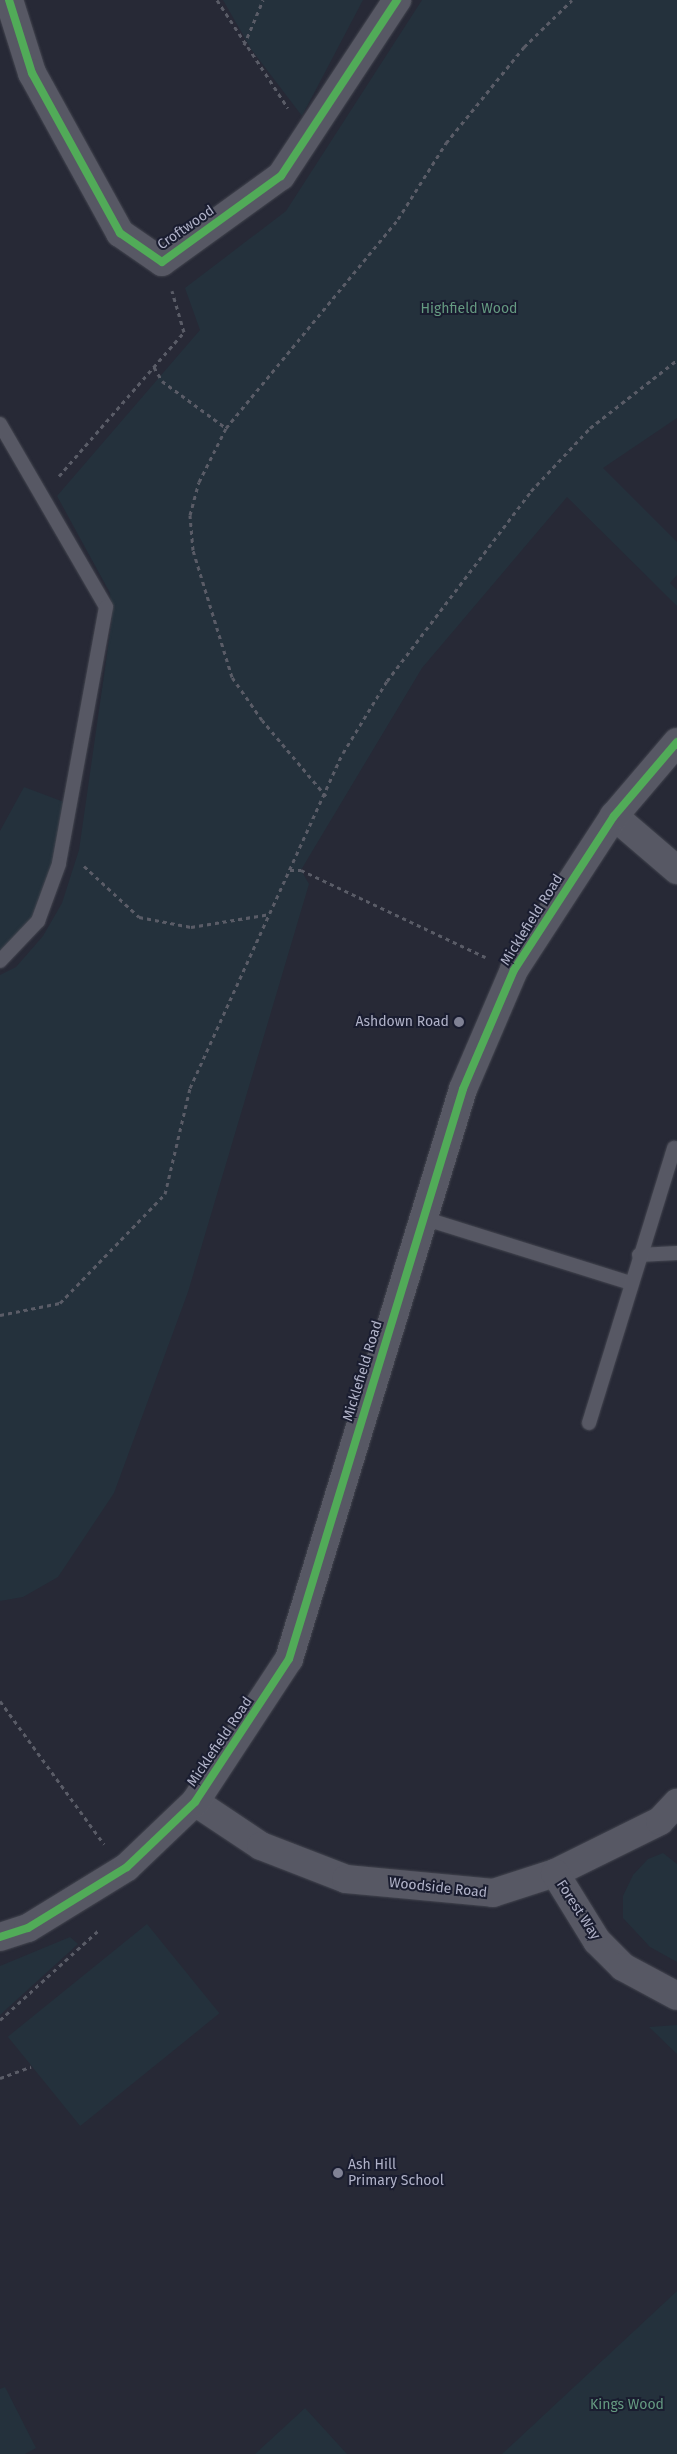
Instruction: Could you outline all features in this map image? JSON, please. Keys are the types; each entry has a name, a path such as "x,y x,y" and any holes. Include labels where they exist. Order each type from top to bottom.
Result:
{"street":[{"name":"Croftwood","path":"9,0 32,73 120,233 162,262 281,176 309,138 397,0"},
{"name":"Micklefield Road","path":"0,1938 36,1924 127,1867 195,1802 289,1658 463,1089 514,970 614,816 677,742"},
{"path":"614,816 677,870"},
{"name":"Woodside Road","path":"195,1802 261,1846 346,1879 493,1893 554,1873 660,1821 677,1803"},
{"name":"Forest Way","path":"554,1873 597,1942 623,1967 677,1996"}],"lane":[{"path":"0,424 40,497 106,607 59,864 38,920 0,961"},
{"path":"589,1423 630,1283 674,1148"},
{"path":"423,1218 630,1283"},
{"path":"639,1255 677,1253"}],"path":[{"path":"217,0 244,46 309,138"},
{"path":"244,46 263,0"},
{"path":"326,796 262,720 232,677 193,550 190,515 199,482 226,428 398,219 446,142 512,61 572,0"},
{"path":"40,497 184,332 162,262"},
{"path":"0,1316 60,1303 165,1194 190,1088 326,796 343,753 387,681 532,491 590,428 677,360"},
{"path":"154,367 162,381 226,428"},
{"path":"83,865 140,917 192,927 270,914"},
{"path":"290,870 301,870 514,970"},
{"path":"0,1701 110,1852"},
{"path":"0,2020 100,1929"},
{"path":"0,2078 31,2066"}],"green space":[{"path":"223,0 363,0 302,116 251,49"},
{"name":"Highfield Wood","path":"422,0 677,0 677,418 603,468 677,542 677,575 670,583 677,590 677,606 567,497 422,668 301,870 309,884 188,1292 114,1493 58,1577 23,1597 0,1601 0,975 16,967 43,936 62,903 79,850 112,619 110,593 57,496 200,330 185,288 286,211"},
{"path":"24,787 72,805 54,873 34,914 11,944 0,951 0,831"},
{"path":"663,1853 677,1864 677,1962 650,1947 623,1918 623,1896 633,1875 648,1859"},
{"path":"147,1924 219,2013 80,2126 8,2037"},
{"path":"70,1937 78,1944 0,2015 0,1966"},
{"path":"677,2025 677,2054 649,2027"},
{"name":"Kings Wood","path":"677,2291 677,2454 502,2454"},
{"path":"5,2387 36,2448 25,2454 0,2454 0,2389"},
{"path":"305,2408 347,2454 255,2454"}],"cycle path":[{"path":"9,0 32,73 120,233 162,262 281,176 397,0"},
{"path":"0,1937 28,1928 127,1867 195,1802 289,1659 463,1089 514,970 614,816 677,742"}],"place":[{"name":"Ashdown Road","path":"459,1022"},
{"name":"Ash Hill Primary School","path":"338,2173"}]}
